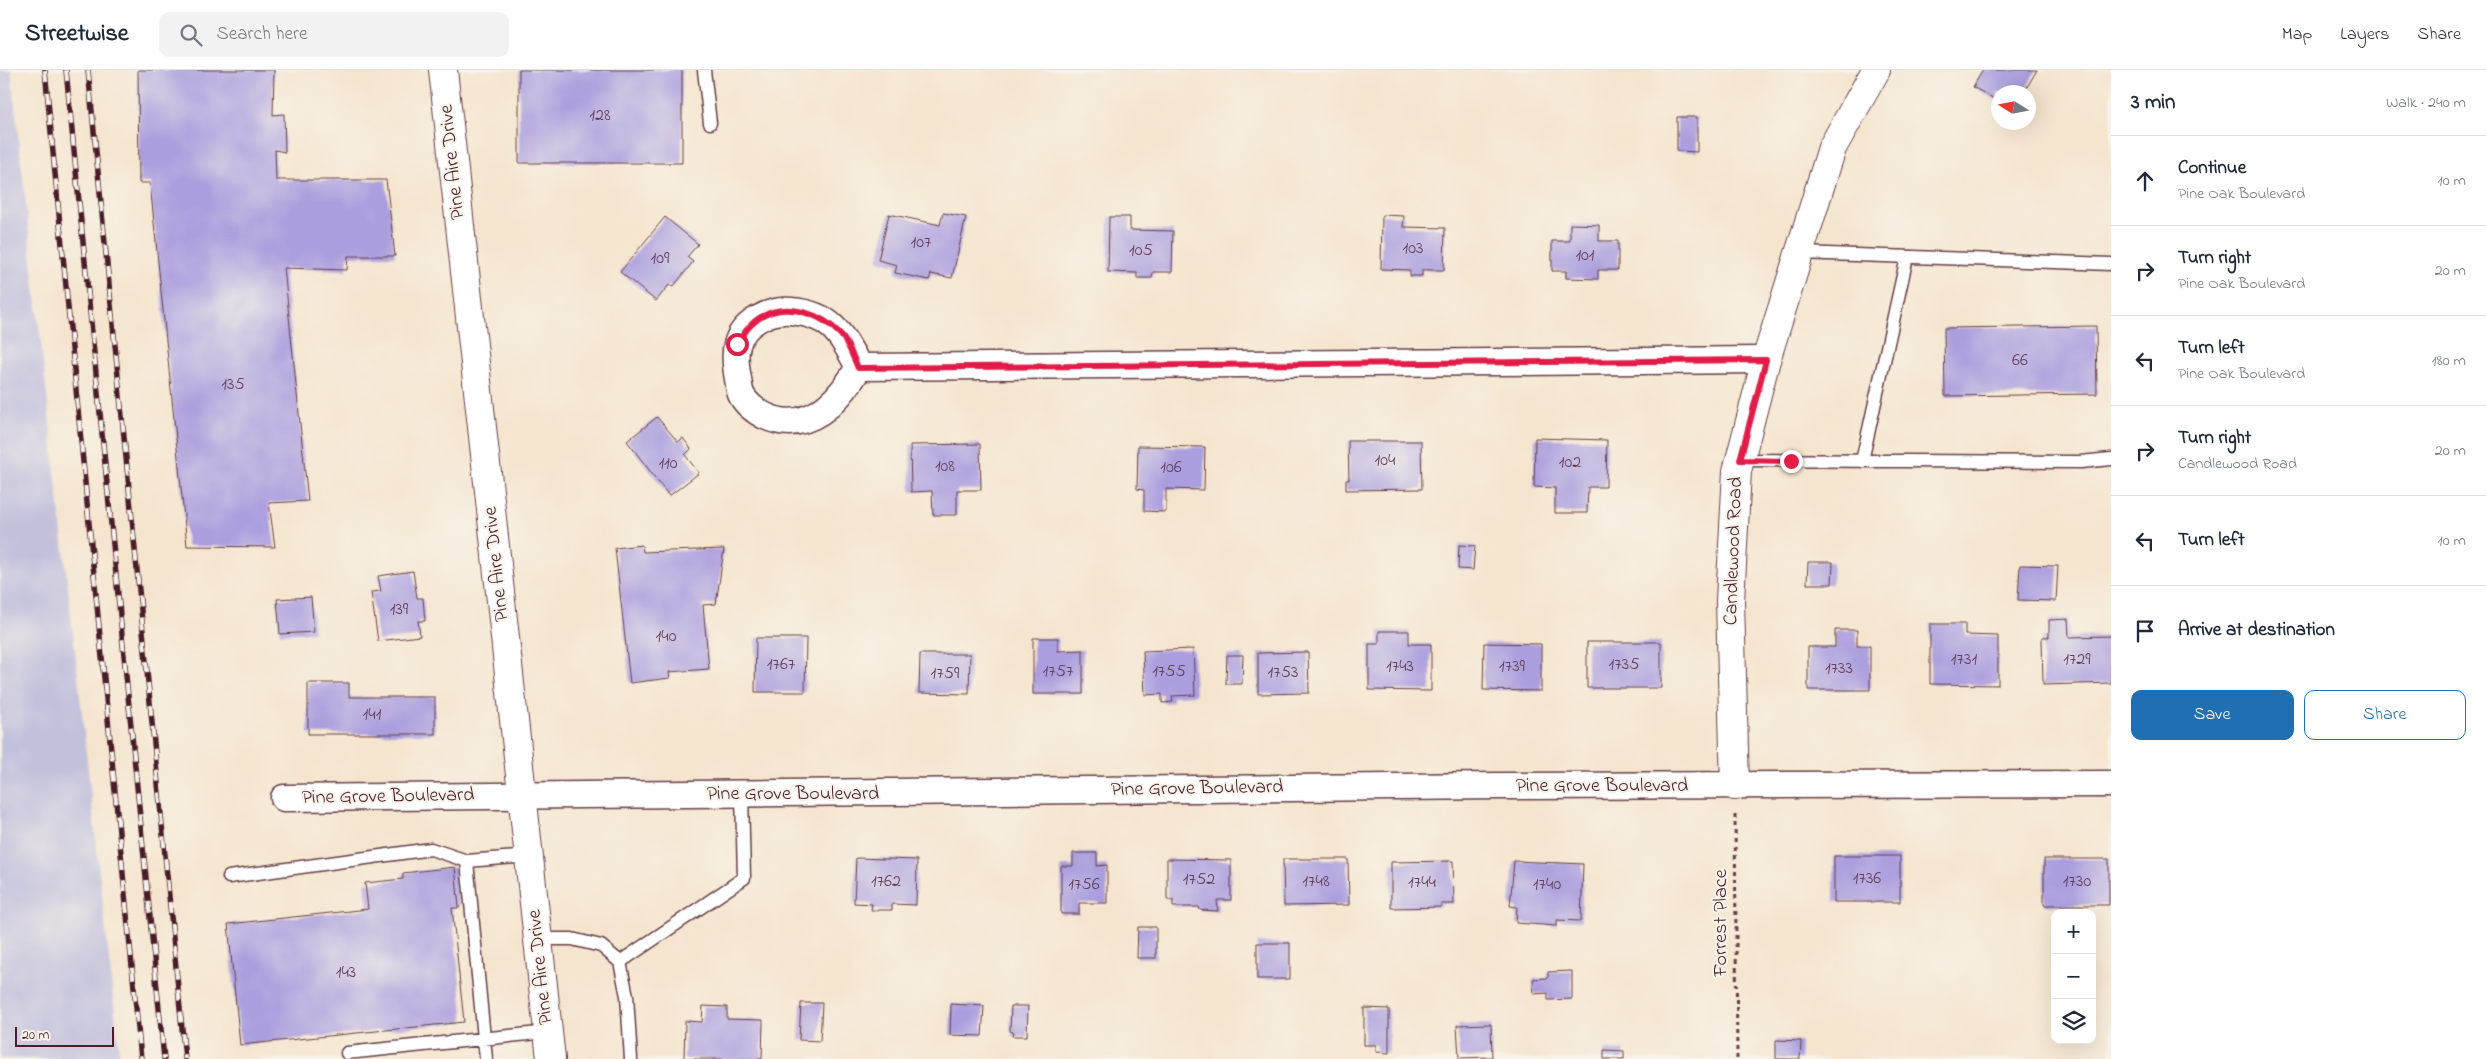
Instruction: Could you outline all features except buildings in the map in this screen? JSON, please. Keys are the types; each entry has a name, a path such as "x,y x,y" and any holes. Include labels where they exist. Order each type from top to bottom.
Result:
{"street":[{"name":"Pine Aire Drive","path":"444,70 551,1059"},
{"name":"Candlewood Road","path":"1735,786 1730,601 1737,470 1766,360 1832,148 1876,70"},
{"path":"780,310 803,312 823,318 842,335 858,368 839,395 812,418 792,424 775,421 756,412 741,394 736,367 737,344 746,329 763,316 780,310"},
{"path":"858,368 1766,360"},
{"name":"Pine Grove Boulevard","path":"284,798 1500,786 2111,784"}],"lane":[{"path":"704,70 710,123"},
{"path":"1799,253 2111,264"},
{"path":"1862,461 1907,257"},
{"path":"1740,460 2081,462 2111,459"},
{"path":"620,962 744,878 742,794"},
{"path":"229,877 430,849 467,861 529,856"},
{"path":"467,861 486,1059"},
{"path":"539,939 572,940 601,946 620,962 627,996 631,1059"},
{"path":"348,1053 406,1053 548,1032"}],"path":[{"name":"Forrest Place","path":"1735,786 1737,1059"}],"shaded area":[{"path":"0,70 11,70 120,1059 0,1059"}],"railway":[{"path":"45,70 141,1059"},
{"path":"66,70 164,1059"},
{"path":"88,70 185,1059"}],"route":[{"path":"737,344 746,329 763,316 780,310 803,312 823,318 842,335 858,368 1766,360 1740,460 1791,461"}]}
